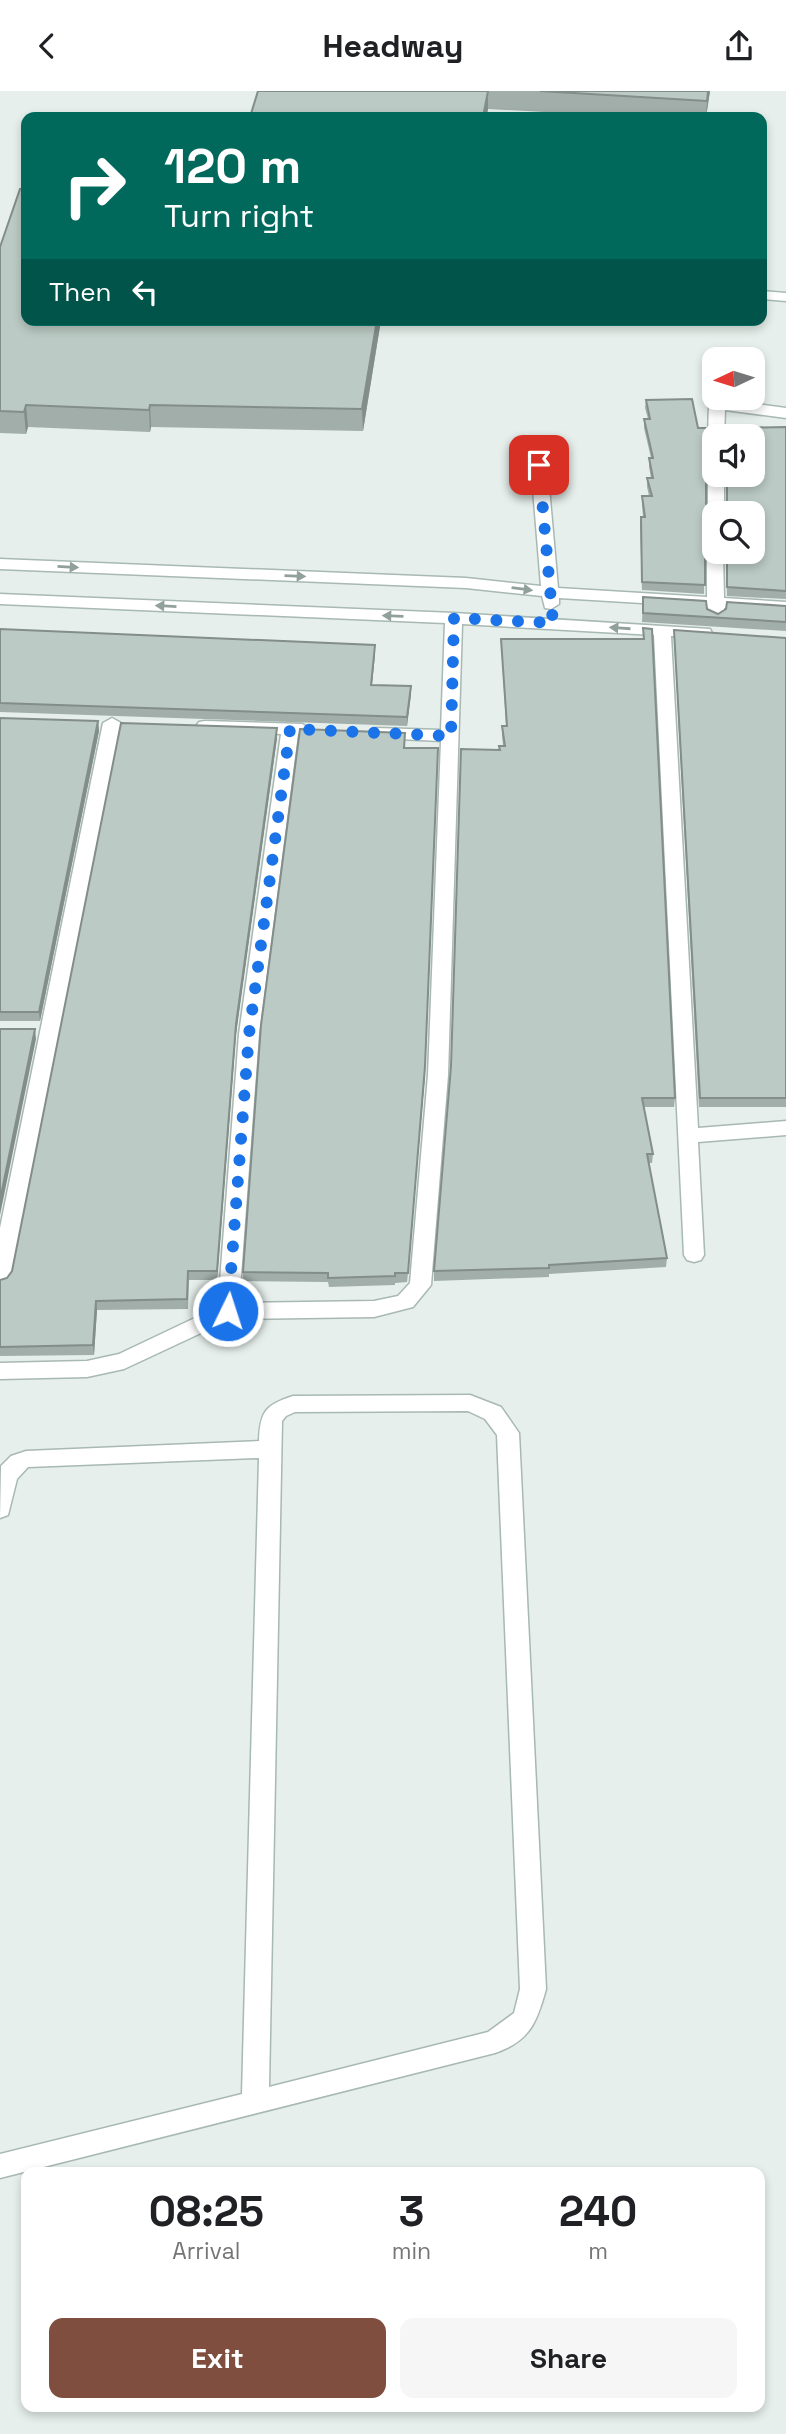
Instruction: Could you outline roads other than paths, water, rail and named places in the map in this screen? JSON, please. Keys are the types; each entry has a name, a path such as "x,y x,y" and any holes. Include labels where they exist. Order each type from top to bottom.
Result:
{"street":[{"path":"767,295 786,297"},
{"path":"716,424 717,404 786,413"},
{"path":"539,465 553,623"},
{"path":"0,564 200,590 454,618 717,634 715,564"},
{"path":"0,599 200,590 466,583 550,592 786,607"},
{"path":"0,1371 87,1369 124,1361 228,1311 374,1308 405,1302 420,1285 438,1075 454,618"},
{"path":"662,632 694,1255"},
{"path":"0,1280 113,723"},
{"path":"181,725 317,730"},
{"path":"228,1311 249,1034 290,729"},
{"path":"357,732 451,736"},
{"path":"25,1030 50,1030"},
{"path":"689,1136 786,1128"},
{"path":"0,2166 256,2103 495,2042 525,2019 533,1989 508,1433 493,1413 470,1403 293,1404 278,1410 271,1420 256,2103"},
{"path":"0,1509 7,1473 16,1461 272,1449"}]}
